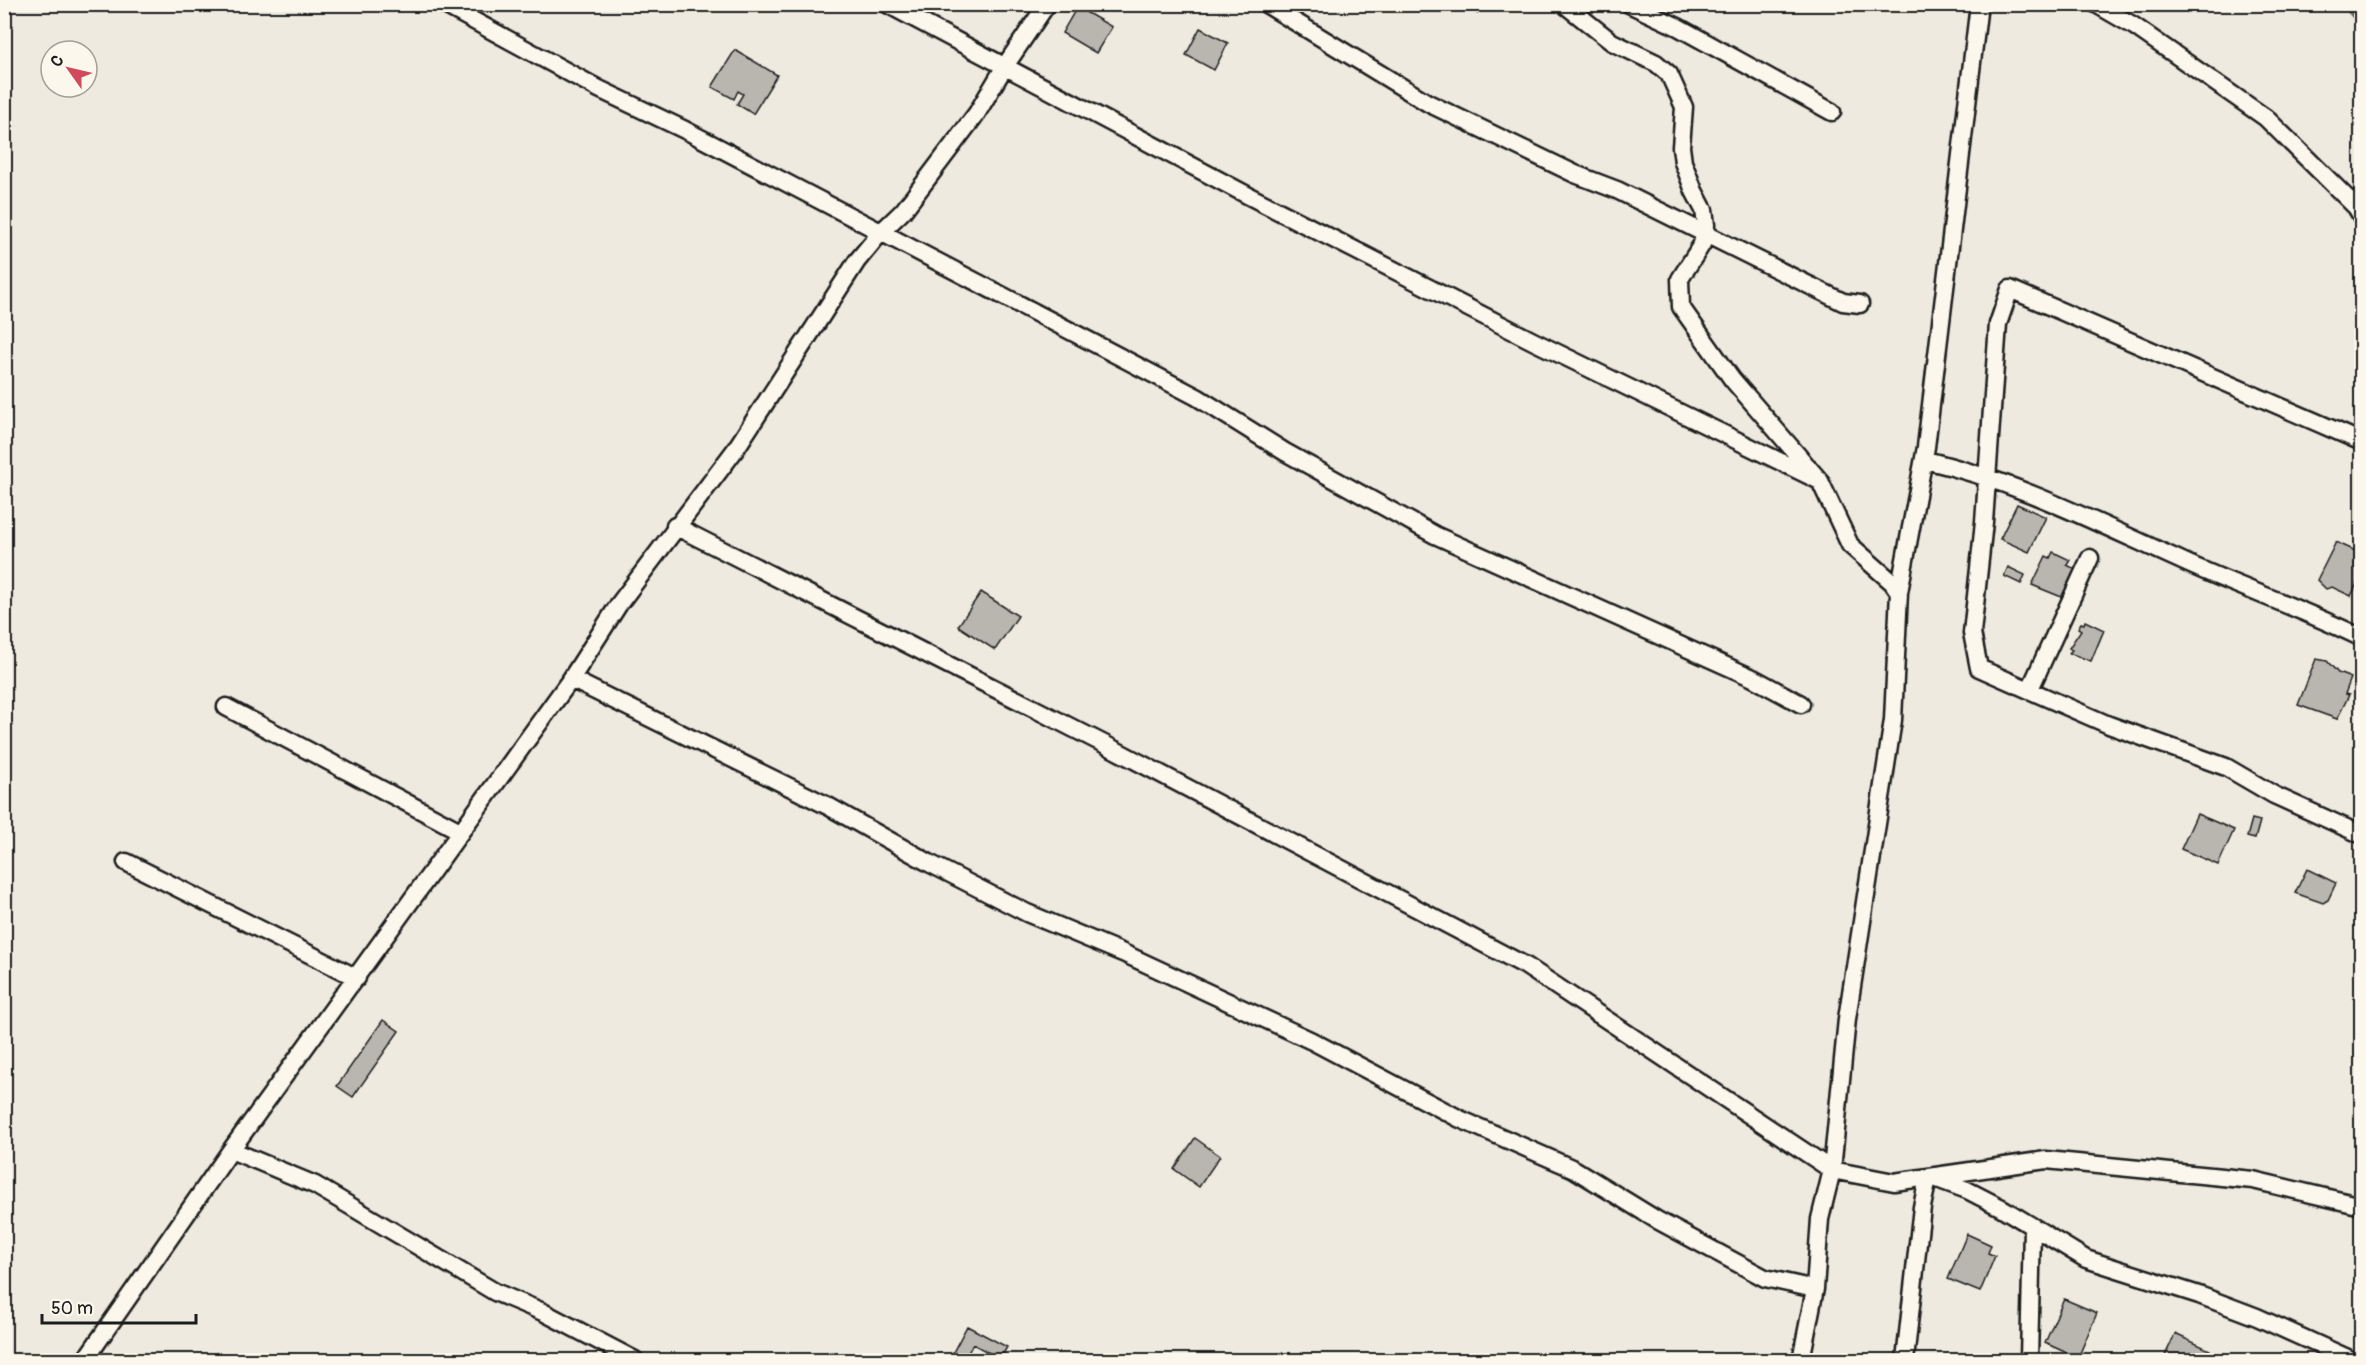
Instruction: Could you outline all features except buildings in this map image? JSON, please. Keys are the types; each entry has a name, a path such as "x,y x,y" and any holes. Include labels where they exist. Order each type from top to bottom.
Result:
{"street":[{"path":"443,4 599,89 1197,397 1285,452 1435,535 1753,678 1801,704"},
{"path":"887,4 1249,196 1470,309 1820,482"},
{"path":"85,1360 231,1150 572,679 619,604 675,526 735,450 857,261 880,232 903,211 977,113 1005,66 1047,4"},
{"path":"1266,4 1428,103 1705,233 1843,302 1860,304"},
{"path":"1564,4 1612,42 1656,63 1669,74 1684,107 1681,147 1683,162 1704,210 1705,233 1696,256 1680,279 1681,307 1732,379 1820,482 1850,545 1892,582 1899,592"},
{"path":"1629,4 1678,27 1832,112"},
{"path":"1801,1360 1815,1289 1820,1219 1832,1170 1847,1019 1893,720 1899,592 1924,460 1979,4"},
{"path":"2096,4 2134,26 2266,118 2356,207 2361,218"},
{"path":"2361,442 2010,289 1998,324 1985,475 1984,522 1972,633 1979,668 2109,726 2226,767 2274,795 2361,835"},
{"path":"1924,460 1985,475 2073,510 2184,562 2322,619 2361,638"},
{"path":"675,526 1104,744 1526,966 1832,1170 1894,1182 2046,1160 2253,1180 2361,1206"},
{"path":"2030,689 2090,558"},
{"path":"572,679 828,806 931,864 1027,913 1123,953 1312,1041 1461,1119 1574,1169 1657,1220 1765,1278 1815,1289"},
{"path":"226,706 460,831"},
{"path":"126,862 357,978"},
{"path":"231,1150 315,1185 495,1292 543,1312 635,1360"},
{"path":"1931,1178 1967,1190 2086,1259 2247,1313 2352,1360"},
{"path":"1905,1360 1922,1207 1931,1178"},
{"path":"2029,1360 2032,1227"}],"waterway":[{"path":"2344,4 2362,25"}]}
